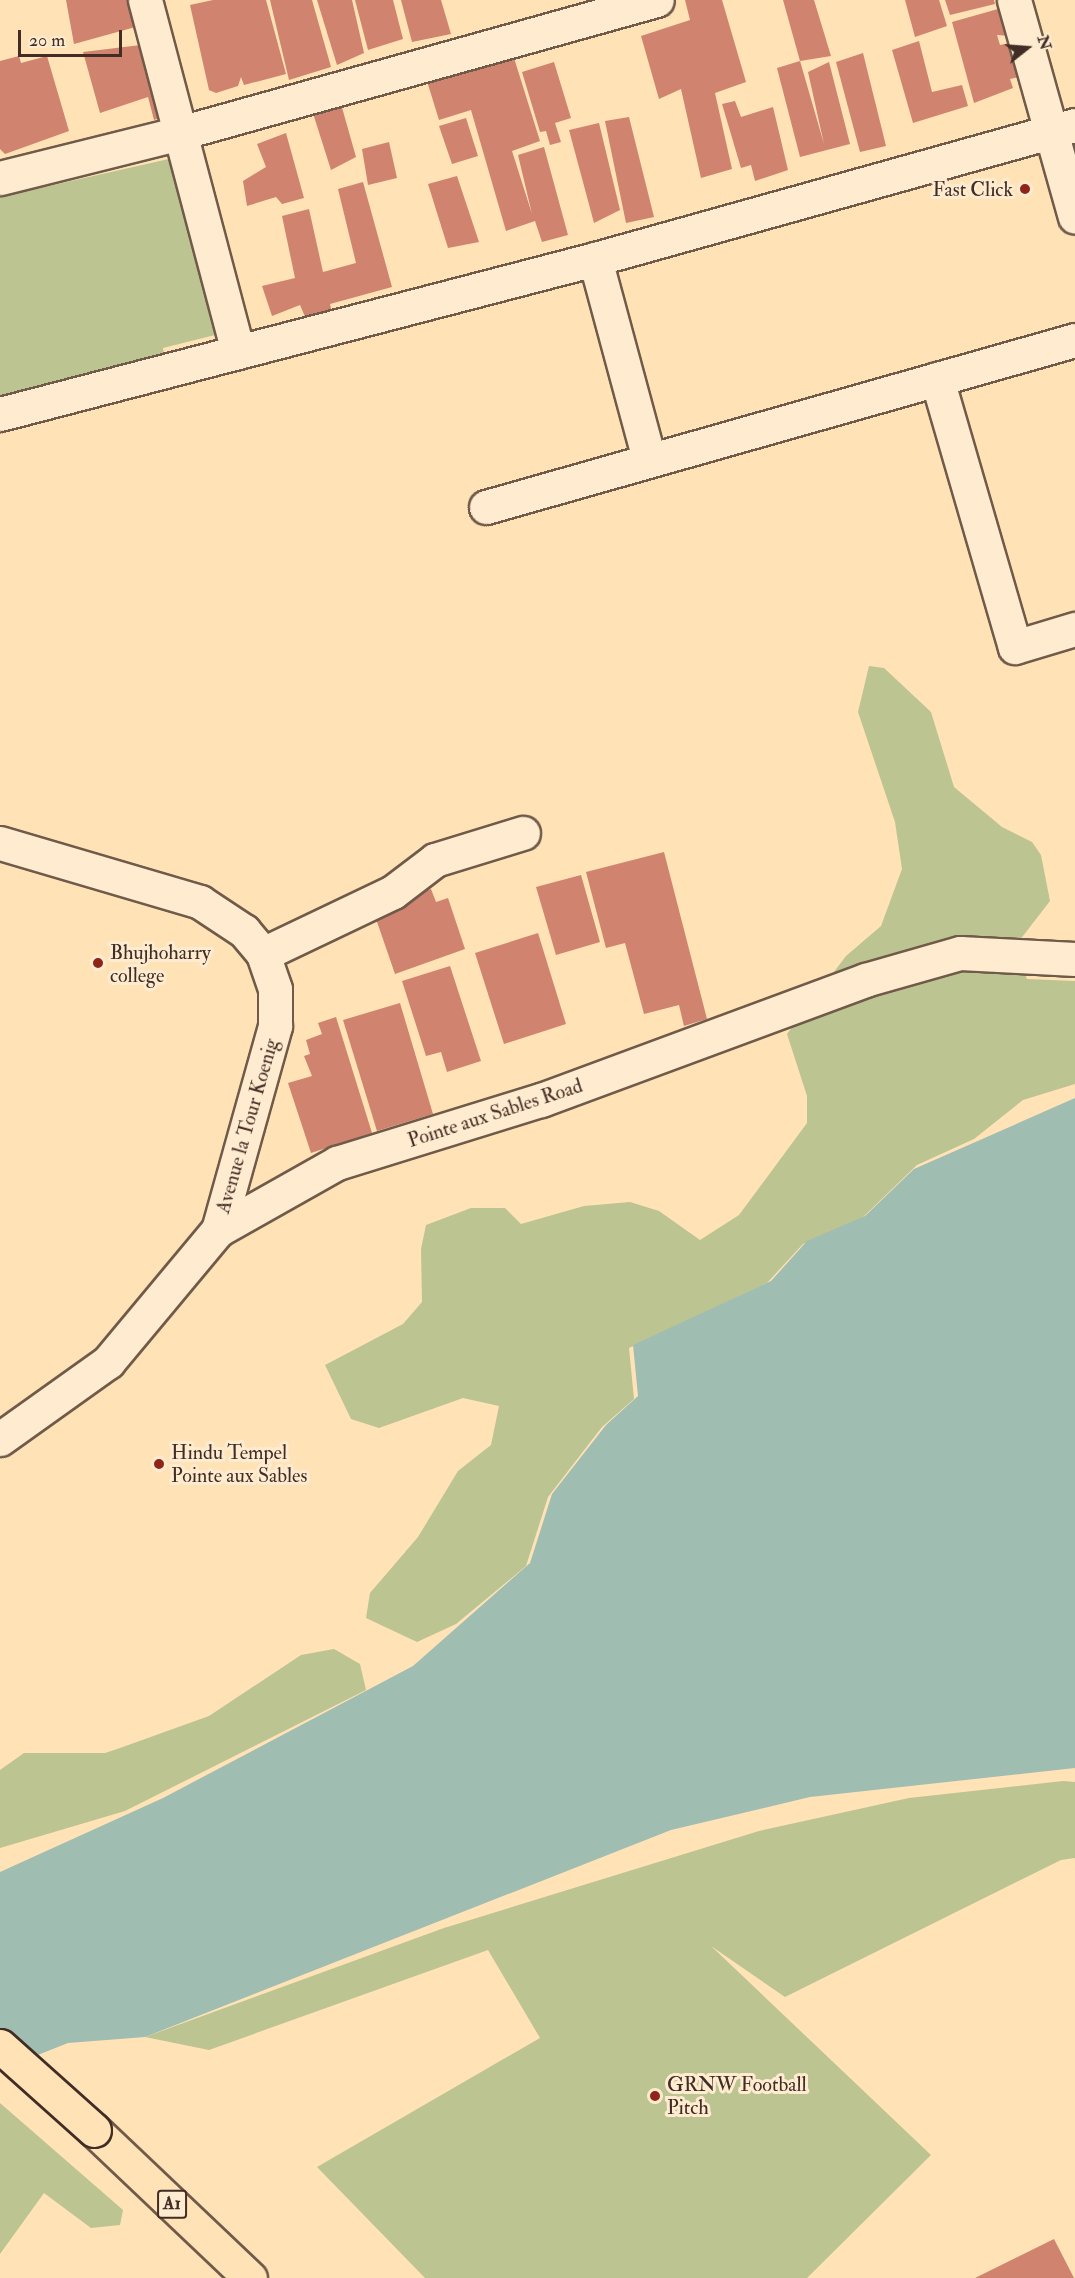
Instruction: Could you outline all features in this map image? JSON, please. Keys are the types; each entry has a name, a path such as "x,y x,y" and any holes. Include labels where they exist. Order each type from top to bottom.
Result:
{"main road":[{"name":"A1","path":"0,2046 94,2130 250,2278"}],"street":[{"path":"145,0 238,352"},
{"path":"0,178 180,133 657,0"},
{"path":"1014,0 1063,128 1075,217"},
{"path":"0,414 595,259 1063,128"},
{"path":"595,259 649,459"},
{"path":"486,507 1075,340"},
{"path":"937,380 1015,647 1075,628"},
{"path":"263,954 393,892 435,860 523,833"},
{"name":"Avenue la Tour Koenig","path":"0,843 200,902 244,931 263,954 274,989 275,1026 218,1230"},
{"name":"Pointe aux Sables Road","path":"0,1439 108,1362 218,1230 337,1163 541,1100 865,980 960,953 1075,959"}],"green space":[{"path":"182,156 227,332 163,348 165,363 0,403 0,197"},
{"path":"869,666 884,668 931,712 954,787 1002,827 1032,842 1041,855 1050,901 1013,949 1027,979 1075,981 1075,1084 1023,1100 974,1139 917,1165 861,1219 803,1244 767,1283 629,1348 634,1399 602,1427 548,1497 526,1566 456,1624 417,1642 366,1618 370,1593 418,1537 458,1471 491,1445 499,1406 463,1398 379,1428 351,1419 325,1365 403,1324 422,1302 421,1249 426,1225 471,1208 505,1208 521,1224 584,1206 630,1202 659,1211 700,1240 739,1215 807,1123 807,1096 787,1034 846,956 881,926 902,869 895,822 858,712"},
{"path":"334,1649 360,1664 366,1690 125,1811 0,1848 0,1770 24,1753 105,1753 120,1748 209,1716 301,1655"},
{"path":"1063,1781 1075,1782 1075,1858 1061,1860 785,1997 711,1946 931,2155 807,2278 425,2278 317,2167 540,2038 488,1950 209,2050 145,2037 444,1928 759,1831 909,1798"},
{"path":"0,2103 123,2210 120,2225 91,2228 44,2193 0,2254"}],"shaded area":[{"path":"1075,1098 1075,1768 810,1797 671,1830 145,2037 68,2043 0,2070 0,1872 163,1798 413,1666 530,1563 552,1494 606,1425 638,1396 633,1345 771,1281 807,1241 865,1216 914,1169"}],"building":[{"path":"66,0 134,0 139,26 74,44"},
{"path":"213,0 266,0 286,74 244,85 241,77 238,86 216,93 209,90 190,5"},
{"path":"270,0 312,0 331,67 289,80"},
{"path":"317,0 352,0 364,53 337,65"},
{"path":"355,0 393,0 403,39 368,50"},
{"path":"401,0 441,0 451,34 412,42"},
{"path":"685,0 722,0 746,82 715,93 732,169 701,178 681,89 659,99 641,36 690,20"},
{"path":"783,0 814,0 831,56 800,61"},
{"path":"905,0 939,0 947,26 915,37"},
{"path":"945,0 994,0 995,4 950,15"},
{"path":"998,9 1011,36 997,35 1000,45 1015,42 1029,75 1010,79 1013,88 974,103 952,22"},
{"path":"919,41 932,92 962,85 968,106 913,123 892,50"},
{"path":"149,44 166,116 154,120 148,97 100,113 83,52"},
{"path":"863,53 886,146 860,152 836,62"},
{"path":"19,56 21,63 47,56 69,131 5,154 0,149 0,61"},
{"path":"514,58 540,141 512,151 532,214 518,155 544,147 568,235 542,242 535,221 506,231 471,110 439,120 426,78 486,60 489,67"},
{"path":"800,61 824,144 808,72 829,62 850,144 800,157 777,68"},
{"path":"554,62 571,118 555,123 561,142 550,145 546,131 540,132 522,72"},
{"path":"339,97 356,157 331,170 311,107"},
{"path":"735,101 741,117 773,107 788,170 755,181 751,165 741,168 722,104"},
{"path":"629,117 654,217 626,223 605,121"},
{"path":"466,118 478,156 452,164 439,126"},
{"path":"599,123 620,210 594,223 569,130"},
{"path":"286,133 304,198 282,204 276,197 247,206 243,181 266,167 257,144"},
{"path":"389,142 397,178 368,185 362,149"},
{"path":"457,176 479,242 448,248 428,184"},
{"path":"363,182 392,287 330,304 333,317 309,326 300,305 272,316 262,286 295,278 282,216 309,209 323,272 356,263 338,189"},
{"path":"664,852 707,1019 684,1026 679,1005 644,1014 625,943 606,948 586,872"},
{"path":"581,875 600,942 556,955 536,887"},
{"path":"431,889 436,902 448,898 465,949 395,974 375,916 400,907 399,900"},
{"path":"538,933 566,1024 504,1044 475,953"},
{"path":"450,966 481,1061 447,1072 441,1052 426,1056 402,981"},
{"path":"400,1003 433,1114 377,1131 343,1020"},
{"path":"336,1017 372,1133 311,1153 288,1083 312,1076 304,1056 310,1054 306,1040 322,1034 318,1023"},
{"path":"1054,2239 1074,2278 975,2278"}],"place":[{"name":"Fast Click","path":"1025,189"},
{"name":"Bhujhoharry college","path":"98,963"},
{"name":"Hindu Tempel Pointe aux Sables","path":"159,1464"},
{"name":"GRNW Football Pitch","path":"655,2096"}]}
